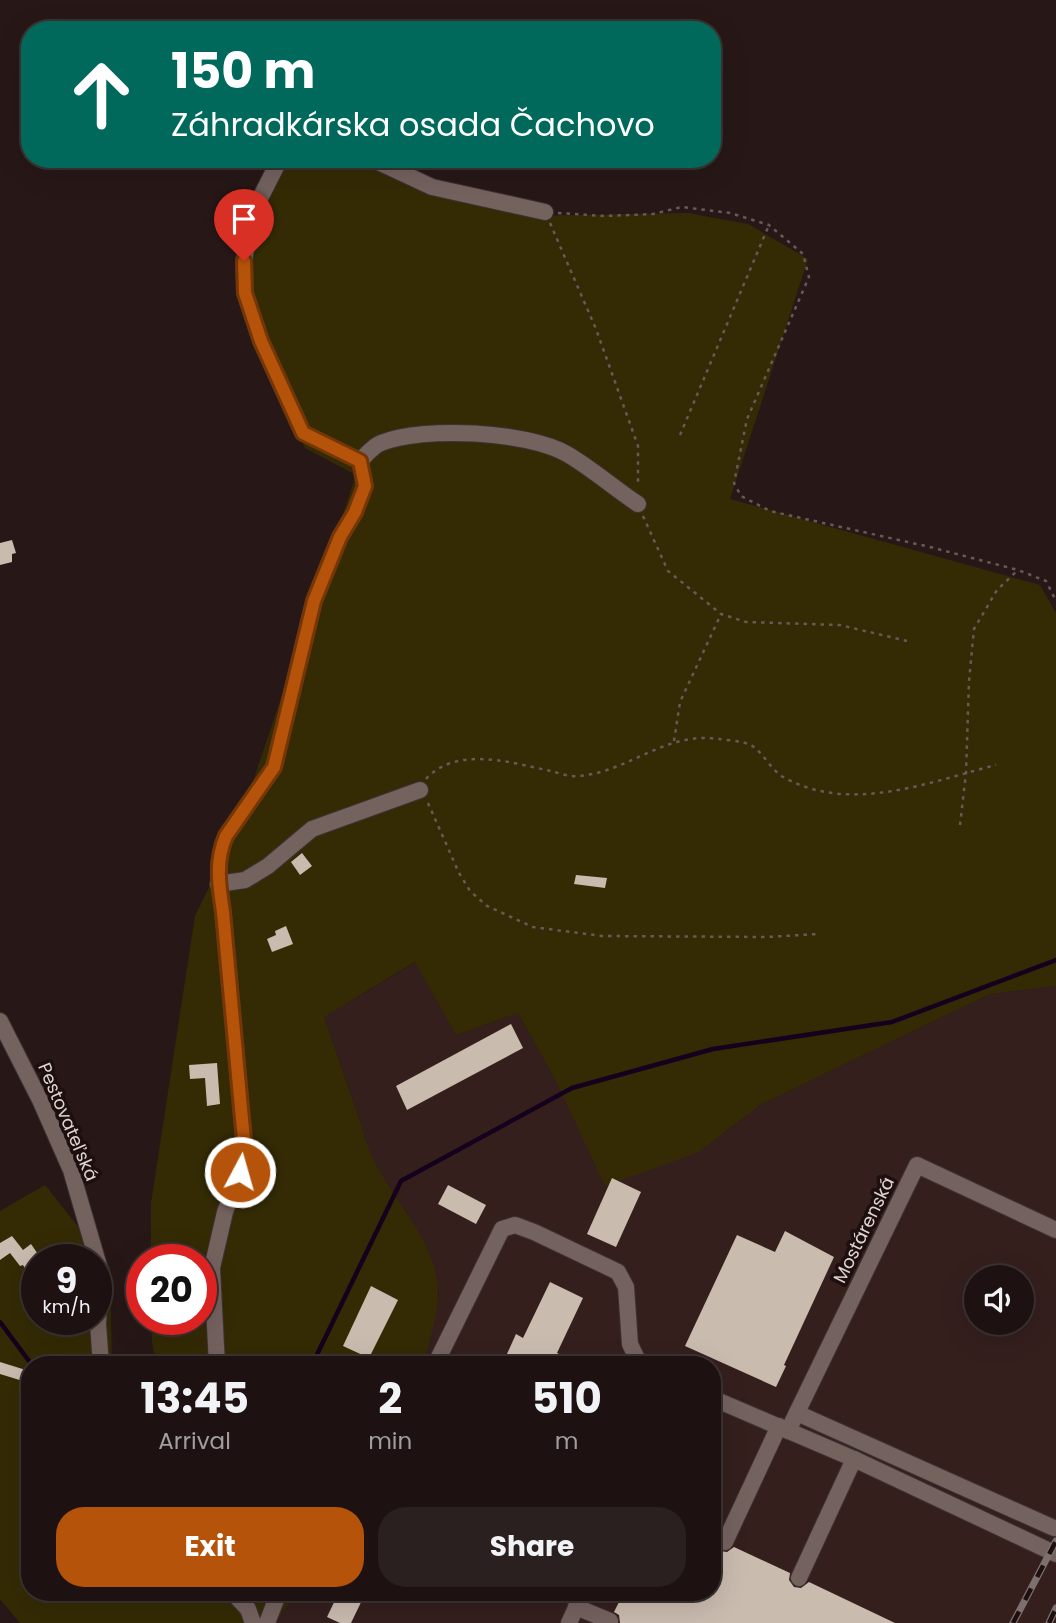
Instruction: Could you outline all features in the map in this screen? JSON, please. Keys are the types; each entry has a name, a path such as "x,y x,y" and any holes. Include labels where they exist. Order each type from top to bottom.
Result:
{"street":[{"path":"275,168 252,214 244,261 245,293 261,341 303,433 360,461"},
{"path":"391,168 432,187 545,212"},
{"path":"360,461 378,444 407,437 468,433 518,438 565,453 638,504"},
{"path":"217,1356 212,1268 225,1212 240,1172 244,1140 223,912 218,884 222,845 274,767 314,601 340,537 355,512 365,486 360,461"},
{"path":"218,884 245,880 268,866 312,829 420,790"},
{"name":"Pestovateľská","path":"0,1021 41,1102 71,1170 101,1273 98,1324 101,1356"},
{"name":"Mostárenská","path":"797,1413 917,1165 1056,1230"},
{"path":"439,1356 502,1229 515,1225 618,1272 626,1287 630,1344 636,1356"},
{"path":"721,1402 854,1459 1056,1554"},
{"path":"724,1542 783,1428 797,1413 1054,1528"},
{"path":"799,1578 854,1459"},
{"path":"240,1601 248,1609 253,1623"},
{"path":"267,1623 276,1601"},
{"path":"569,1623 580,1601"},
{"path":"582,1601 610,1620"}],"path":[{"path":"907,641 841,625 746,622 721,614 668,571 638,504 638,446 596,329 545,212 605,216 653,214 682,207 730,213 769,225 803,254 809,277 747,419 734,483 741,496 771,511 1018,570 1046,581 1056,601"},
{"path":"680,435 769,225"},
{"path":"960,825 966,773 969,681 974,629 997,590 1018,570"},
{"path":"674,741 680,702 721,614"},
{"path":"818,933 767,937 602,936 533,927 487,906 470,891 420,790 433,771 447,763 460,760 501,762 576,777 604,771 674,741 708,738 750,745 782,777 816,791 870,795 905,789 996,765"}],"shaded area":[{"path":"279,168 371,168 431,193 528,216 688,213 748,224 808,259 730,499 1040,585 1056,613 1056,986 990,994 760,1105 699,1152 605,1186 558,1085 518,1013 456,1035 415,962 324,1017 369,1149 427,1248 435,1269 438,1299 426,1356 154,1356 152,1335 217,1335 217,1244 151,1244 151,1203 195,916 236,832 356,475 305,448 246,322 247,271"},
{"path":"416,962 456,1035 518,1013 558,1085 699,1152 760,1105 990,994 1056,986 1056,1623 276,1623 291,1601 721,1601 721,1356 426,1356 439,1293 408,1215 379,1172 366,1144 324,1017"},
{"path":"45,1185 92,1244 21,1244 21,1335 111,1335 112,1356 21,1356 21,1601 291,1601 276,1623 20,1623 0,1599 0,1211"}],"building":[{"path":"12,540 16,553 12,554 12,562 0,565 0,543"},
{"path":"302,853 312,866 300,875 291,862"},
{"path":"576,875 607,878 605,888 574,884"},
{"path":"286,926 293,944 272,952 267,939"},
{"path":"511,1024 523,1048 407,1110 396,1086"},
{"path":"217,1063 220,1104 207,1106 205,1078 190,1079 189,1065"},
{"path":"612,1178 641,1192 616,1247 587,1234"},
{"path":"448,1185 486,1205 476,1224 438,1204"},
{"path":"785,1231 834,1257 776,1387 721,1362 721,1356 707,1356 685,1346 737,1235 775,1252"},
{"path":"12,1236 21,1247 21,1266 10,1253 0,1260 0,1243"},
{"path":"550,1282 583,1298 557,1353 564,1356 506,1356 516,1334 523,1338"},
{"path":"371,1286 398,1300 370,1356 343,1346"},
{"path":"0,1362 21,1369 21,1380 0,1374"},
{"path":"734,1547 790,1573 789,1580 794,1587 801,1588 809,1582 895,1623 620,1623 619,1615 614,1612 620,1601 721,1601 721,1551 727,1552"},
{"path":"335,1601 362,1601 351,1623 340,1623 327,1617"}],"waterway":[{"path":"316,1356 401,1181 572,1088 713,1049 892,1022 1056,960"},
{"path":"0,1322 25,1356"}],"railway":[{"path":"1013,1623 1056,1541"},
{"path":"1049,1623 1056,1608"}],"route":[{"path":"240,1172 244,1140 223,912 218,884 222,845 274,767 314,601 340,537 355,512 365,486 360,461 303,433 261,341 245,293 244,261"}]}
